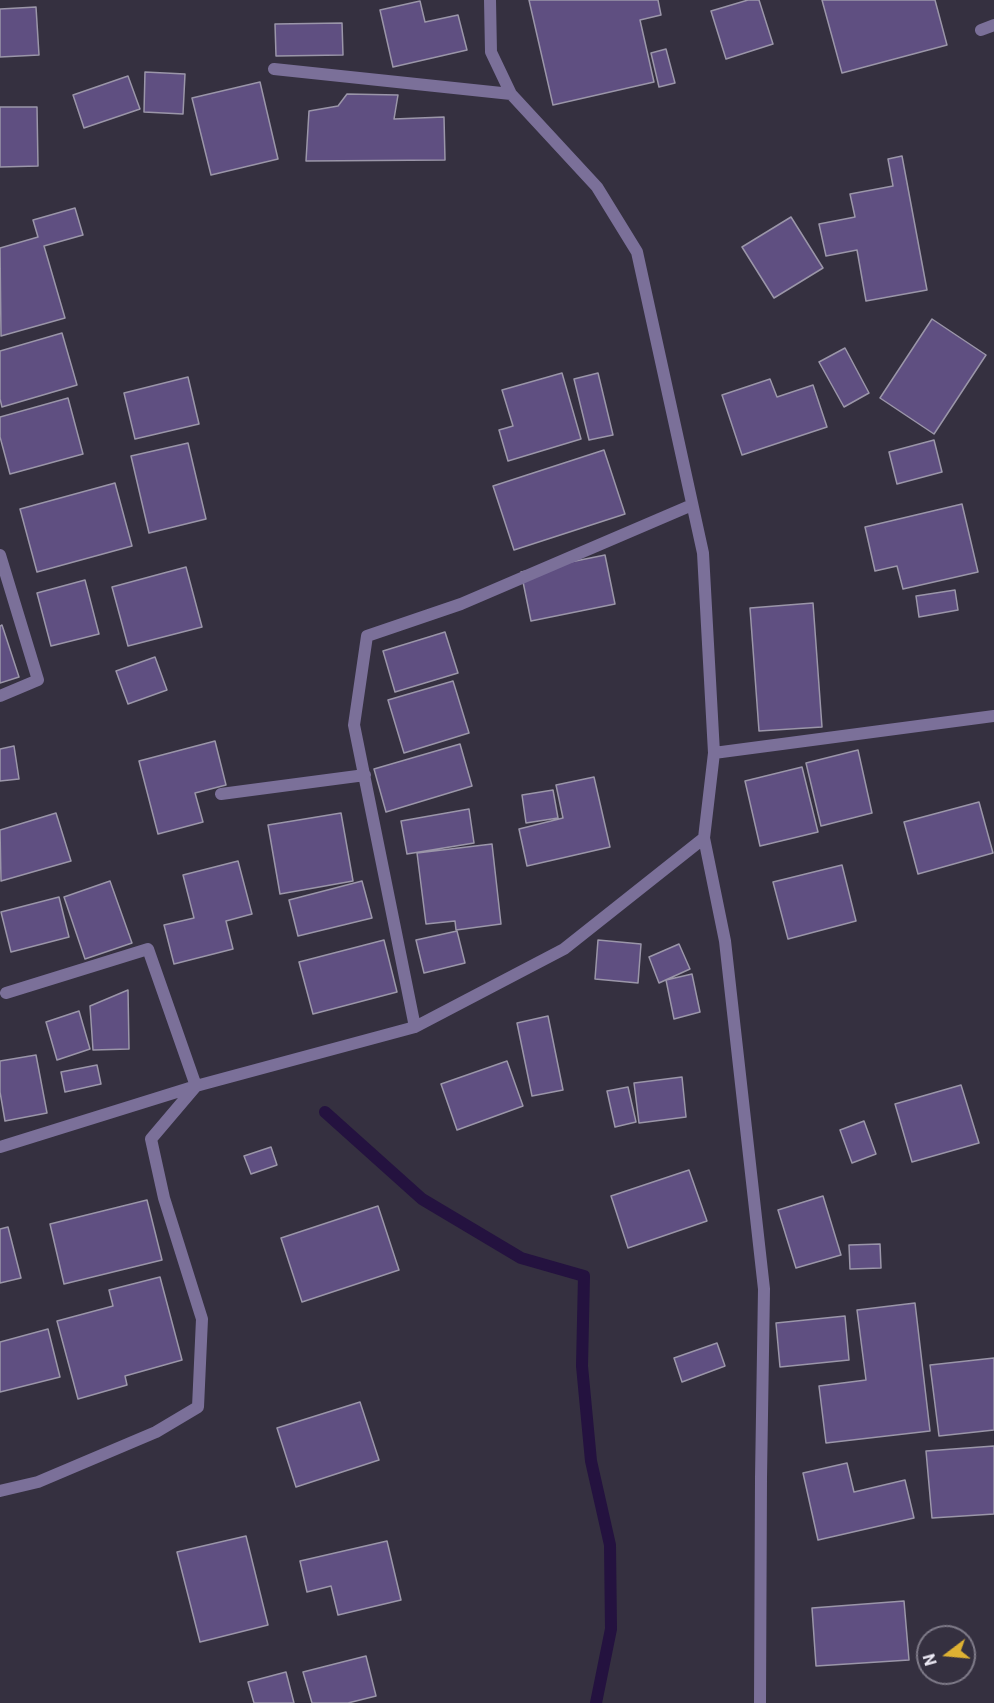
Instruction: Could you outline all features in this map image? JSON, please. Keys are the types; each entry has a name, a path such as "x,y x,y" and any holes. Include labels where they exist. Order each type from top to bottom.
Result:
{"street":[{"path":"490,0 491,52 512,94 597,187 637,252 703,553 714,753 704,838 725,941 764,1289 760,1478 760,1703"},
{"path":"981,30 994,25"},
{"path":"274,69 512,94"},
{"path":"415,1027 354,725 367,636 461,604 692,505"},
{"path":"0,555 38,680 0,696"},
{"path":"714,753 994,716"},
{"path":"221,794 365,775"},
{"path":"0,1148 196,1086 415,1027 564,949 704,838"},
{"path":"6,993 148,949 196,1086"},
{"path":"0,1491 49,1478 156,1432 198,1407 202,1319 164,1198 151,1139 196,1086"}],"building":[{"path":"529,0 658,0 661,15 640,20 654,82 553,105"},
{"path":"748,0 759,0 773,44 726,59 711,11"},
{"path":"822,0 935,0 947,45 842,73"},
{"path":"420,1 425,22 458,15 467,50 393,67 380,10"},
{"path":"36,7 39,55 0,57 0,9"},
{"path":"342,23 343,55 276,56 275,24"},
{"path":"666,49 675,83 659,87 651,53"},
{"path":"145,72 185,74 183,114 144,112"},
{"path":"128,76 140,109 84,128 73,95"},
{"path":"260,82 278,159 211,175 192,98"},
{"path":"347,94 398,95 394,119 444,117 445,160 306,161 309,111 338,106"},
{"path":"0,107 37,107 38,166 0,167"},
{"path":"902,156 927,290 866,301 857,250 826,256 819,224 855,217 850,194 893,186 888,159"},
{"path":"75,208 83,235 44,246 65,318 1,336 0,248 38,237 33,220"},
{"path":"791,217 823,268 774,298 742,247"},
{"path":"932,319 986,355 934,434 880,398"},
{"path":"62,333 77,385 2,407 0,351"},
{"path":"845,348 869,393 844,407 819,362"},
{"path":"562,373 581,439 508,461 499,430 513,426 502,390"},
{"path":"598,373 613,435 589,440 574,379"},
{"path":"188,377 199,424 135,439 124,393"},
{"path":"770,379 777,397 813,385 827,427 742,455 722,395"},
{"path":"68,398 83,454 10,474 0,437 0,417"},
{"path":"934,440 942,472 897,484 889,452"},
{"path":"188,443 206,519 149,533 131,456"},
{"path":"604,450 625,514 514,550 493,486"},
{"path":"115,483 132,546 37,572 20,509"},
{"path":"962,504 978,572 903,589 897,566 875,571 865,527"},
{"path":"605,555 615,604 531,621 521,572"},
{"path":"186,567 202,627 128,646 112,587"},
{"path":"85,580 99,634 51,646 37,593"},
{"path":"955,590 958,610 919,617 916,596"},
{"path":"813,603 822,727 759,731 750,608"},
{"path":"2,625 19,677 0,683 0,626"},
{"path":"445,632 458,673 395,692 383,651"},
{"path":"155,657 167,690 128,704 116,671"},
{"path":"453,681 469,733 404,753 388,700"},
{"path":"215,741 226,785 195,793 203,822 158,834 139,761"},
{"path":"460,744 472,786 386,812 374,769"},
{"path":"14,746 19,779 0,781 0,749"},
{"path":"858,750 872,813 821,826 806,763"},
{"path":"802,767 818,832 760,846 745,781"},
{"path":"594,777 610,847 527,866 519,829 563,818 556,785"},
{"path":"553,790 558,818 526,823 522,795"},
{"path":"979,802 993,853 918,874 904,822"},
{"path":"469,809 474,843 407,854 401,821"},
{"path":"56,813 71,861 1,881 0,830"},
{"path":"341,813 353,881 280,894 268,825"},
{"path":"492,844 501,924 456,930 455,921 426,924 417,853"},
{"path":"238,861 252,914 226,921 233,949 174,964 164,925 194,918 183,875"},
{"path":"842,865 856,921 788,939 773,882"},
{"path":"110,881 132,943 85,959 64,897"},
{"path":"362,881 372,918 298,936 289,900"},
{"path":"59,897 69,937 11,952 1,912"},
{"path":"457,931 465,963 424,973 416,940"},
{"path":"384,940 397,992 313,1014 299,962"},
{"path":"598,940 641,944 638,983 595,979"},
{"path":"679,944 690,969 659,983 649,957"},
{"path":"692,974 700,1012 674,1019 666,980"},
{"path":"128,990 129,1049 93,1050 90,1006"},
{"path":"79,1011 90,1049 57,1060 46,1022"},
{"path":"548,1016 563,1090 532,1096 517,1023"},
{"path":"36,1055 47,1113 5,1121 0,1092 0,1061"},
{"path":"507,1061 523,1106 457,1130 441,1084"},
{"path":"97,1065 101,1084 65,1092 61,1072"},
{"path":"682,1077 686,1117 639,1123 634,1083"},
{"path":"961,1085 979,1143 912,1162 895,1104"},
{"path":"628,1087 636,1122 615,1127 607,1091"},
{"path":"864,1121 876,1154 852,1163 840,1130"},
{"path":"271,1147 277,1165 251,1174 244,1156"},
{"path":"689,1170 707,1221 628,1248 611,1196"},
{"path":"823,1196 841,1255 796,1268 778,1210"},
{"path":"147,1200 162,1260 64,1284 50,1224"},
{"path":"378,1206 399,1270 302,1302 281,1238"},
{"path":"8,1227 21,1278 0,1283 0,1229"},
{"path":"880,1244 881,1268 850,1269 849,1245"},
{"path":"160,1277 182,1360 125,1376 127,1385 78,1399 57,1321 113,1306 109,1290"},
{"path":"915,1303 930,1431 826,1443 819,1386 866,1380 857,1310"},
{"path":"845,1316 849,1360 780,1367 776,1323"},
{"path":"48,1329 60,1377 0,1392 0,1342"},
{"path":"717,1343 725,1366 682,1382 674,1358"},
{"path":"994,1358 994,1430 939,1436 930,1365"},
{"path":"360,1402 379,1460 296,1487 277,1428"},
{"path":"994,1446 994,1514 932,1518 926,1451"},
{"path":"847,1463 854,1492 905,1480 914,1518 818,1540 803,1473"},
{"path":"246,1536 268,1625 200,1642 177,1552"},
{"path":"387,1541 401,1600 338,1615 331,1586 307,1592 300,1561"},
{"path":"904,1601 909,1660 816,1666 812,1608"},
{"path":"366,1656 376,1696 348,1703 312,1703 303,1672"},
{"path":"286,1672 294,1703 254,1703 248,1682"}],"waterway":[{"path":"325,1112 422,1199 521,1258 584,1276 582,1366 591,1461 610,1545 611,1629 596,1703"}]}
